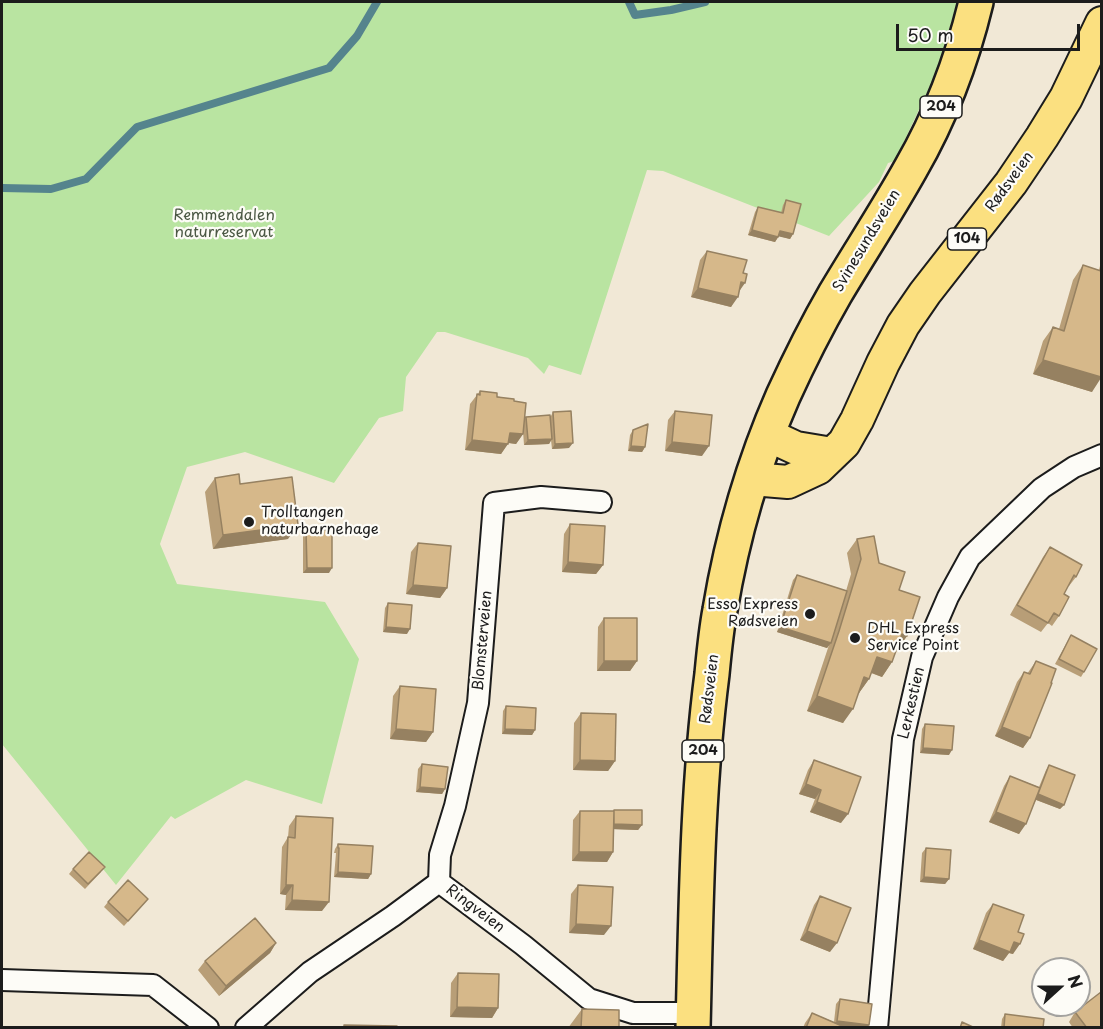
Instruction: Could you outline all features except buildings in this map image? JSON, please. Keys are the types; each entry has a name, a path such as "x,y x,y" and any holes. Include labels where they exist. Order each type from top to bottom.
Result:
{"highway":[{"name":"Svinesundsveien","path":"752,479 783,396 807,347 833,297 912,167 944,102 958,66 976,2"},
{"name":"Rødsveien","path":"693,1020 705,727 720,610 735,540 752,479"}],"main road":[{"name":"Rødsveien","path":"752,479 788,482 818,468 844,443 903,325 925,293 1011,183 1042,137 1066,98 1101,23"},
{"path":"768,435 796,448 832,454"}],"street":[{"name":"Lerkestien","path":"877,1028 903,739 922,657 948,597 969,557 1042,488 1074,467 1101,455"},
{"name":"Blomsterveien","path":"439,882 440,855 455,806 478,703 494,503 541,497 601,502"},
{"name":"Ringveien","path":"246,1028 310,972 439,882 523,945 589,999 633,1013 693,1020"},
{"path":"2,980 153,985 208,1028"}],"green space":[{"name":"Remmendalen naturreservat","path":"2,2 957,2 938,69 895,161 888,163 879,182 829,236 663,171 647,170 581,375 549,365 544,374 528,358 445,332 437,332 406,377 403,411 379,418 334,483 245,452 187,467 160,544 177,584 325,602 359,659 322,804 246,780 175,819 171,816 116,885 2,744"}],"waterway":[{"path":"2,188 51,189 86,179 137,127 329,68 357,36 377,2"},
{"path":"629,2 635,15 705,2"}],"place":[{"name":"Trolltangen naturbarnehage","path":"249,522"},
{"name":"Esso Express Rødsveien","path":"810,614"},
{"name":"DHL Express Service Point","path":"855,638"}]}
